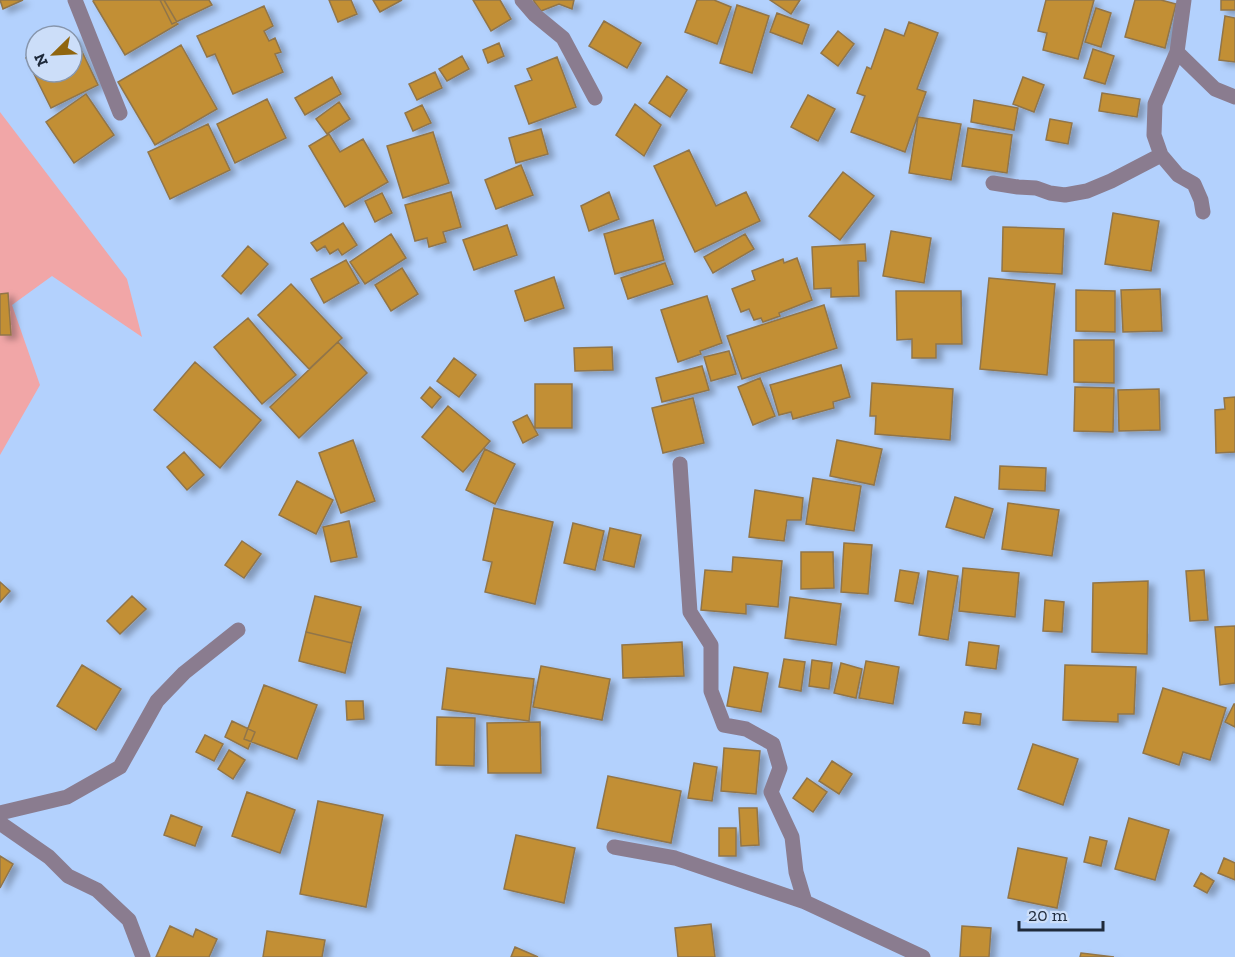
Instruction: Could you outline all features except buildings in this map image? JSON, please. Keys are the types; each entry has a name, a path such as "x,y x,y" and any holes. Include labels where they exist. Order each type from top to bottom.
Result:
{"street":[{"path":"75,0 120,113"},
{"path":"522,0 563,38 595,98"},
{"path":"1184,0 1177,52 1155,104 1154,135 1161,155 1178,175 1194,184 1203,212"},
{"path":"1177,52 1215,89 1235,97"},
{"path":"993,183 1036,188 1065,195 1087,191 1112,182 1161,155"},
{"path":"680,464 690,612 711,645 711,691 724,725 746,729 773,744 780,768 771,792 792,837 796,872 805,902"},
{"path":"0,813 67,797 120,767 157,701 184,673 238,630"},
{"path":"0,823 49,857 68,876 97,890 129,920 142,957"},
{"path":"614,847 675,858 805,902 922,957"}],"shaded area":[{"path":"0,112 127,279 142,337 52,276 12,305 40,385 0,455"}]}
